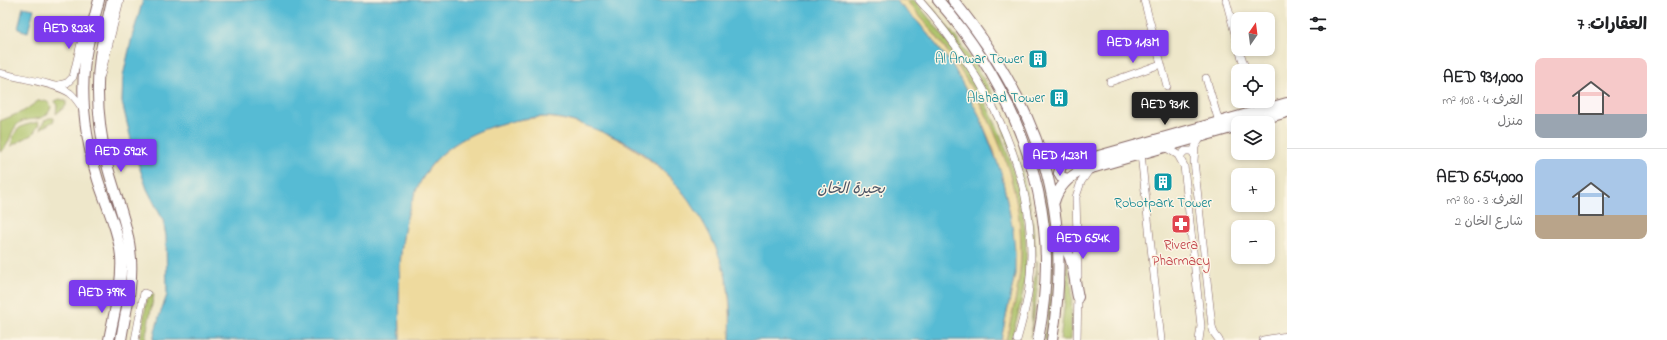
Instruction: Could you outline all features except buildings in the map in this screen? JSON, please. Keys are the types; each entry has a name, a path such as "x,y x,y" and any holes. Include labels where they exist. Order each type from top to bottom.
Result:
{"street":[{"path":"55,86 67,83 73,77 81,43 93,23 91,12 93,0"},
{"path":"99,0 85,61 83,86 84,111 91,154 101,190 118,238 121,256 121,275 109,340"},
{"path":"112,0 100,55 98,110 108,167 129,239 131,276 130,295 121,340"},
{"path":"98,83 106,61 120,0"},
{"path":"919,0 949,36 977,76 1000,120 1016,161 1027,210 1031,258 1028,300 1018,340"},
{"path":"938,0 990,71 1012,113 1029,159 1041,207 1045,242 1045,278 1038,340"},
{"path":"953,0 979,34 1007,76 1026,113 1042,153 1054,202 1058,237 1058,292 1052,340"},
{"path":"1144,0 1167,86"},
{"path":"1226,0 1231,19"},
{"path":"1110,82 1161,64"},
{"path":"0,73 55,86 72,95 84,111"},
{"path":"1206,78 1219,122"},
{"path":"1275,104 1287,103"},
{"path":"1042,153 1054,160 1064,163 1077,162 1219,122 1252,108"},
{"path":"1273,116 1287,112"},
{"path":"1054,202 1059,190 1068,179 1076,174 1231,128"},
{"path":"1201,137 1197,143 1194,154 1212,326 1215,339"},
{"path":"1165,147 1176,153 1181,159 1185,170 1200,310 1201,339"},
{"path":"1181,159 1181,155 1185,151 1191,151 1194,154"},
{"path":"1141,154 1161,340"},
{"path":"1064,163 1059,168 1059,173 1062,177 1068,179"},
{"path":"1077,340 1078,297 1076,198 1081,182 1090,169"},
{"path":"1058,237 1068,250 1072,260 1078,297"},
{"path":"121,275 131,276"},
{"path":"118,293 130,295"},
{"path":"135,340 144,293 147,294"},
{"path":"1263,340 1287,336"}],"green space":[{"path":"906,0 914,0 959,58 995,123 1009,157 1019,193 1025,229 1026,266 1023,294 1011,340 1006,340 1014,307 1021,262 1019,215 1012,181 1001,148 986,115 969,84 950,55"},
{"path":"923,0 926,0 954,36 972,61 996,100 993,102"},
{"path":"60,99 66,101 66,106 56,114 57,106 55,101"},
{"path":"38,101 49,103 51,107 49,112 41,118 19,123 7,145 0,152 0,121 24,111"},
{"path":"999,107 1014,144 1024,180 1032,217 1036,256 1032,256 1030,217 997,108"},
{"path":"54,118 54,121 40,129 45,120"},
{"path":"38,122 39,124 33,134 11,146 15,134 20,128"},
{"path":"1029,140 1031,140 1042,174 1039,174"},
{"path":"1042,176 1049,212 1047,212 1040,177"},
{"path":"1050,213 1053,244 1050,244 1047,214"},
{"path":"1050,248 1053,248 1054,282 1051,281"},
{"path":"1037,261 1037,291 1031,337 1033,290"},
{"path":"1067,262 1072,286 1071,340 1060,340 1066,293"},
{"path":"1051,283 1054,283 1047,340 1044,340 1048,317"},
{"path":"148,293 154,294 145,340 140,340"}],"sand":[{"path":"895,0 906,0 950,55 969,84 986,115 1001,148 1012,181 1019,215 1021,262 1016,296 1006,340 1001,340 1015,274 1010,214 994,151 979,115 953,66 918,22"},
{"path":"544,117 575,122 605,133 634,149 659,168 682,191 701,218 716,246 726,277 730,308 730,340 400,340 399,308 402,241 409,210 417,188 429,169 443,154 460,141 479,131 499,124"}],"water":[{"name":"بحيرة الخان","path":"143,0 895,0 918,22 953,66 979,115 1001,172 1013,230 1015,274 1001,340 730,340 729,298 725,274 710,236 700,217 675,183 644,155 623,141 574,122 556,118 537,117 526,118 489,127 468,136 439,156 425,174 415,193 408,212 404,233 401,254 399,298 400,340 153,340 167,295 166,236 163,220 147,189 134,152 122,102 123,76 132,37"},
{"path":"23,7 34,9 28,32 18,29"}],"place":[{"name":"Al Anwar Tower","path":"1038,59"},
{"name":"Alshad Tower","path":"1059,98"},
{"name":"Robotpark Tower","path":"1163,182"},
{"name":"Rivera Pharmacy","path":"1181,224"}]}
